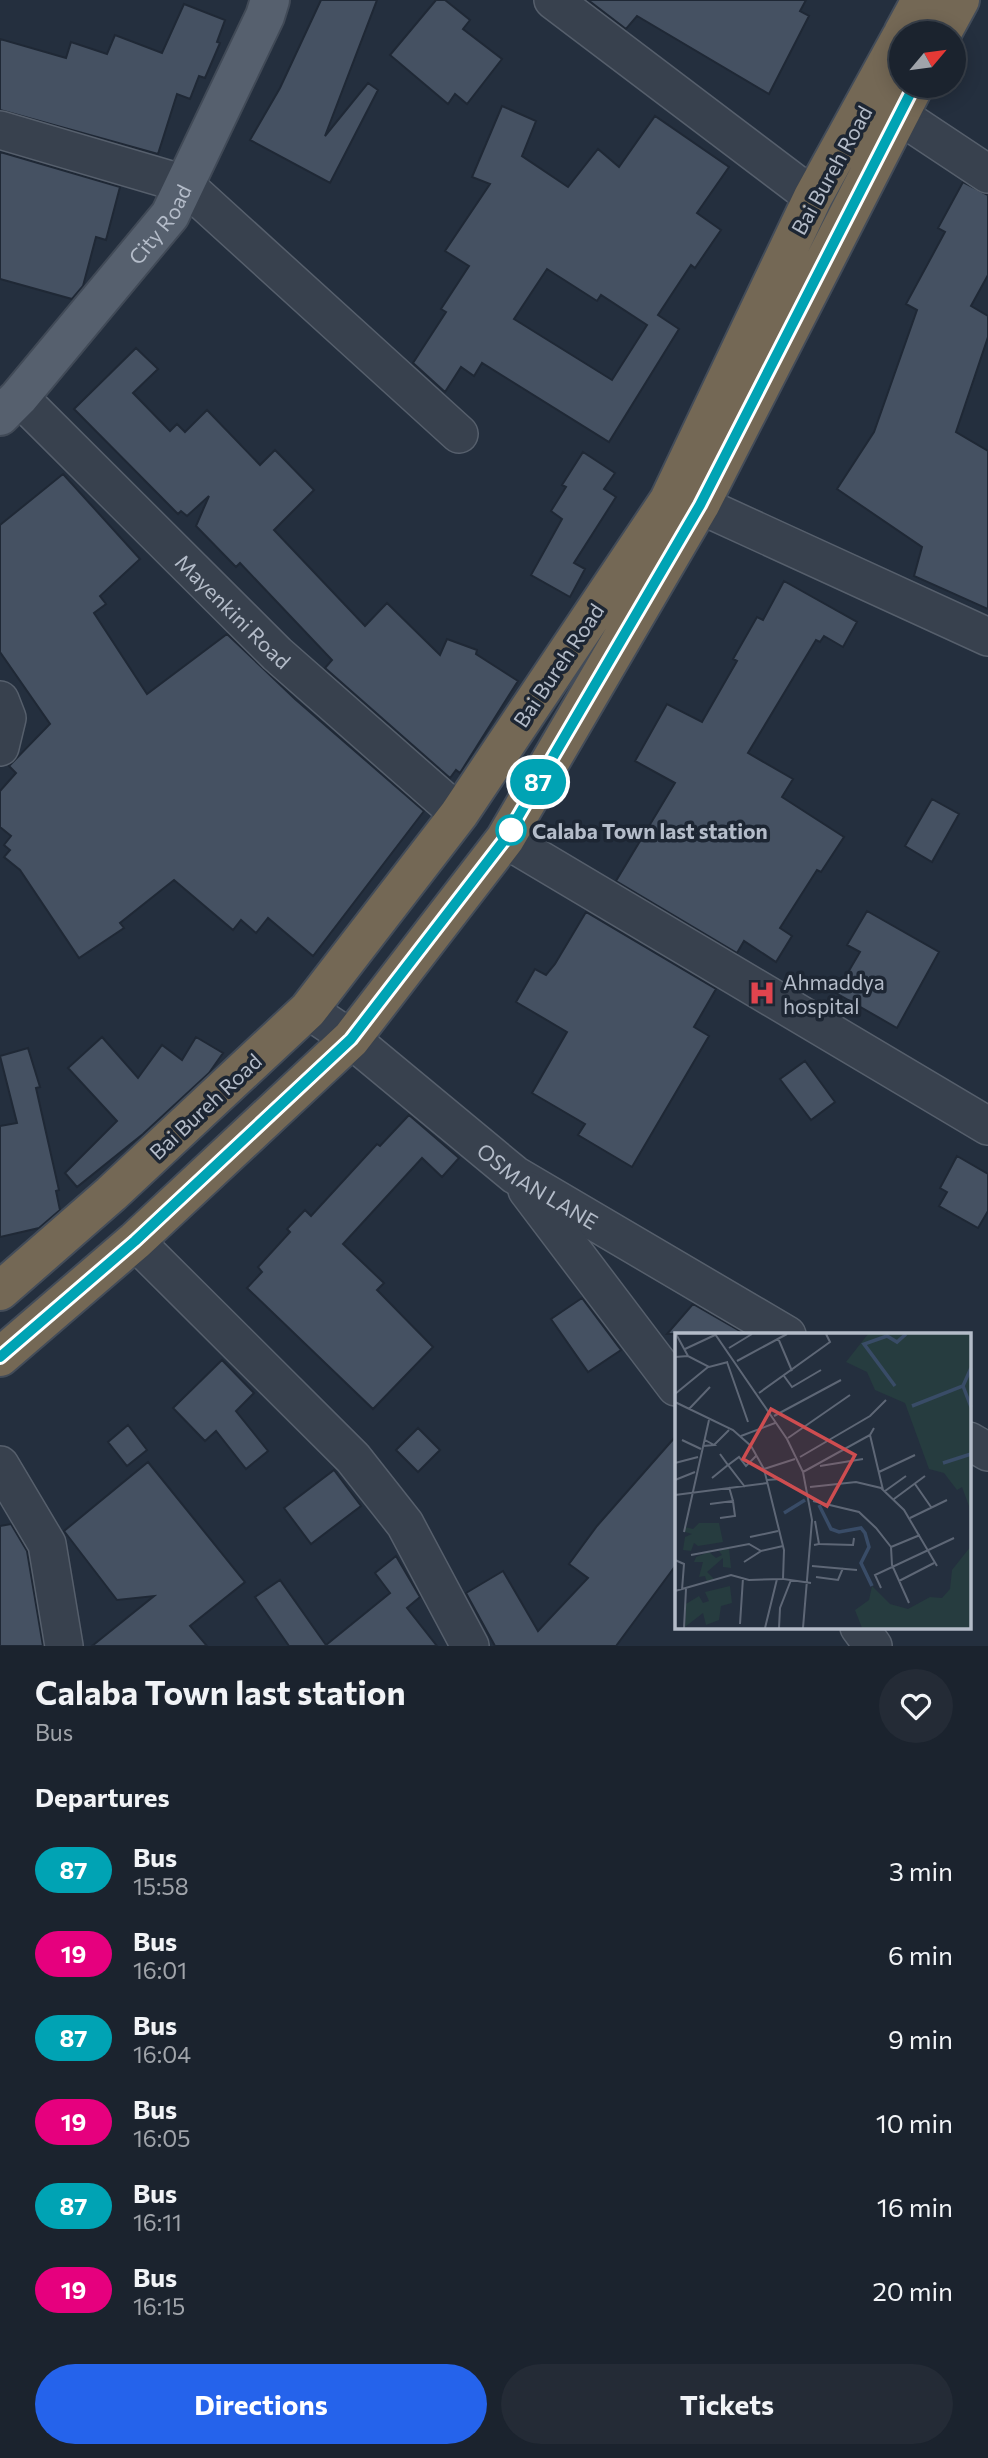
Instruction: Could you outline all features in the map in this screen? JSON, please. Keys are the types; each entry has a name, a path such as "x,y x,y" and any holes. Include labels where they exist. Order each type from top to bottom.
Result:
{"highway":[{"name":"Bai Bureh Road","path":"909,21 920,0"},
{"path":"949,21 960,0"},
{"name":"Bai Bureh Road","path":"0,1291 111,1194 308,1010 459,814 668,500 813,197 889,59"},
{"name":"Bai Bureh Road","path":"0,1357 135,1241 351,1039 505,839 700,505 907,101"}],"main road":[{"name":"City Road","path":"10,407 170,215 265,16 270,0"}],"street":[{"path":"553,0 813,197"},
{"path":"907,101 988,174"},
{"path":"0,130 184,184 459,434"},
{"name":"Mayenkini Road","path":"10,407 277,654 459,814"},
{"path":"700,505 988,636"},
{"path":"0,700 7,718 0,747"},
{"path":"505,839 988,1126"},
{"name":"OSMAN LANE","path":"308,1010 351,1039 515,1175 784,1333"},
{"path":"515,1175 675,1384"},
{"path":"135,1241 353,1458 405,1524 470,1646"},
{"path":"970,1442 988,1452"},
{"path":"0,1465 47,1544 64,1646"},
{"path":"860,1629 873,1646"}],"building":[{"path":"321,0 377,0 325,136 368,83 378,90 330,183 250,140 280,88"},
{"path":"436,0 445,0 470,20 463,29 502,59 467,104 455,94 448,104 390,55"},
{"path":"588,0 806,0 800,11 809,16 769,94 637,16 626,29"},
{"path":"184,4 225,20 217,42 220,43 205,78 199,76 190,99 177,94 158,154 0,110 0,39 66,58 71,42 107,54 115,35 162,53"},
{"path":"502,106 536,121 522,156 568,187 598,149 619,167 655,116 729,167 697,213 721,230 695,268 691,265 658,315 679,329 609,442 482,363 474,376 461,367 445,392 413,363 446,312 441,309 469,266 445,251 490,184 472,177","holes":["547,269 597,301 601,295 647,325 612,380 514,319"]},
{"path":"0,152 120,187 106,240 96,237 83,286 72,299 0,279"},
{"path":"963,182 988,195 988,275 971,306 988,316 988,337 956,432 988,451 988,609 914,576 922,547 837,489 874,432 917,310 906,304 945,232 938,228"},
{"path":"136,348 158,369 133,393 170,431 177,424 185,432 207,410 260,465 275,450 314,490 274,530 365,626 387,603 440,655 447,639 477,650 476,654 518,681 460,773 456,770 450,778 325,668 332,660 240,563 236,567 196,526 209,496 187,516 181,511 178,514 74,409"},
{"path":"583,452 615,473 604,489 616,497 574,563 585,569 570,597 531,575 562,519 551,511 566,487 562,485"},
{"path":"63,474 140,559 100,596 106,604 94,613 147,694 227,634 295,699 424,811 313,956 268,918 256,933 241,920 233,930 174,880 120,923 124,928 79,958 20,870 4,857 10,850 4,845 11,836 0,827 0,791 16,773 9,766 50,724 0,652 0,525"},
{"path":"784,581 857,622 843,647 824,636 820,642 816,640 748,753 793,779 782,797 844,837 821,872 817,870 780,928 792,936 776,962 744,941 737,953 616,881 675,783 635,761 667,704 702,722 737,661 733,659 757,617 763,620"},
{"path":"932,799 959,814 932,862 905,846"},
{"path":"867,911 939,952 897,1028 836,993 860,952 847,945"},
{"path":"586,912 716,989 694,1027 709,1036 632,1167 578,1135 585,1124 532,1093 567,1032 516,1002 535,969 546,975 555,964"},
{"path":"102,1037 138,1078 162,1045 182,1060 196,1037 223,1053 209,1073 143,1134 77,1187 65,1173 117,1121 68,1068"},
{"path":"28,1048 40,1087 36,1088 59,1190 56,1191 60,1210 39,1228 0,1237 0,1126 17,1123 0,1056"},
{"path":"805,1061 835,1102 811,1120 780,1079"},
{"path":"409,1115 459,1158 442,1177 422,1158 343,1244 384,1283 377,1290 433,1347 373,1409 247,1288 262,1272 258,1267 290,1232 287,1229 305,1210 311,1216 377,1144 380,1146"},
{"path":"957,1156 988,1174 988,1211 978,1228 939,1206 947,1192 940,1188"},
{"path":"582,1298 621,1350 588,1372 551,1319"},
{"path":"693,1304 743,1333 675,1333 667,1334"},
{"path":"222,1360 254,1393 236,1411 268,1451 246,1469 216,1431 205,1441 173,1408"},
{"path":"128,1425 147,1450 127,1466 108,1442"},
{"path":"418,1428 440,1450 418,1472 396,1450"},
{"path":"675,1437 675,1566 616,1646 495,1646 466,1593 503,1571 538,1631 588,1578 569,1564 597,1526"},
{"path":"148,1462 245,1582 190,1626 207,1646 92,1646 154,1596 117,1600 64,1531"},
{"path":"334,1470 361,1506 311,1544 284,1508"},
{"path":"11,1524 27,1551 43,1646 0,1646 0,1526"},
{"path":"396,1556 420,1597 407,1608 437,1646 289,1646 255,1597 280,1580 326,1645 390,1593 375,1573"}],"bus line":[{"name":"87","path":"0,1357 135,1241 351,1039 505,839 700,505 908,98"}],"place":[{"name":"Calaba Town last station","path":"511,830"},
{"name":"Ahmaddya hospital","path":"762,993"}]}
